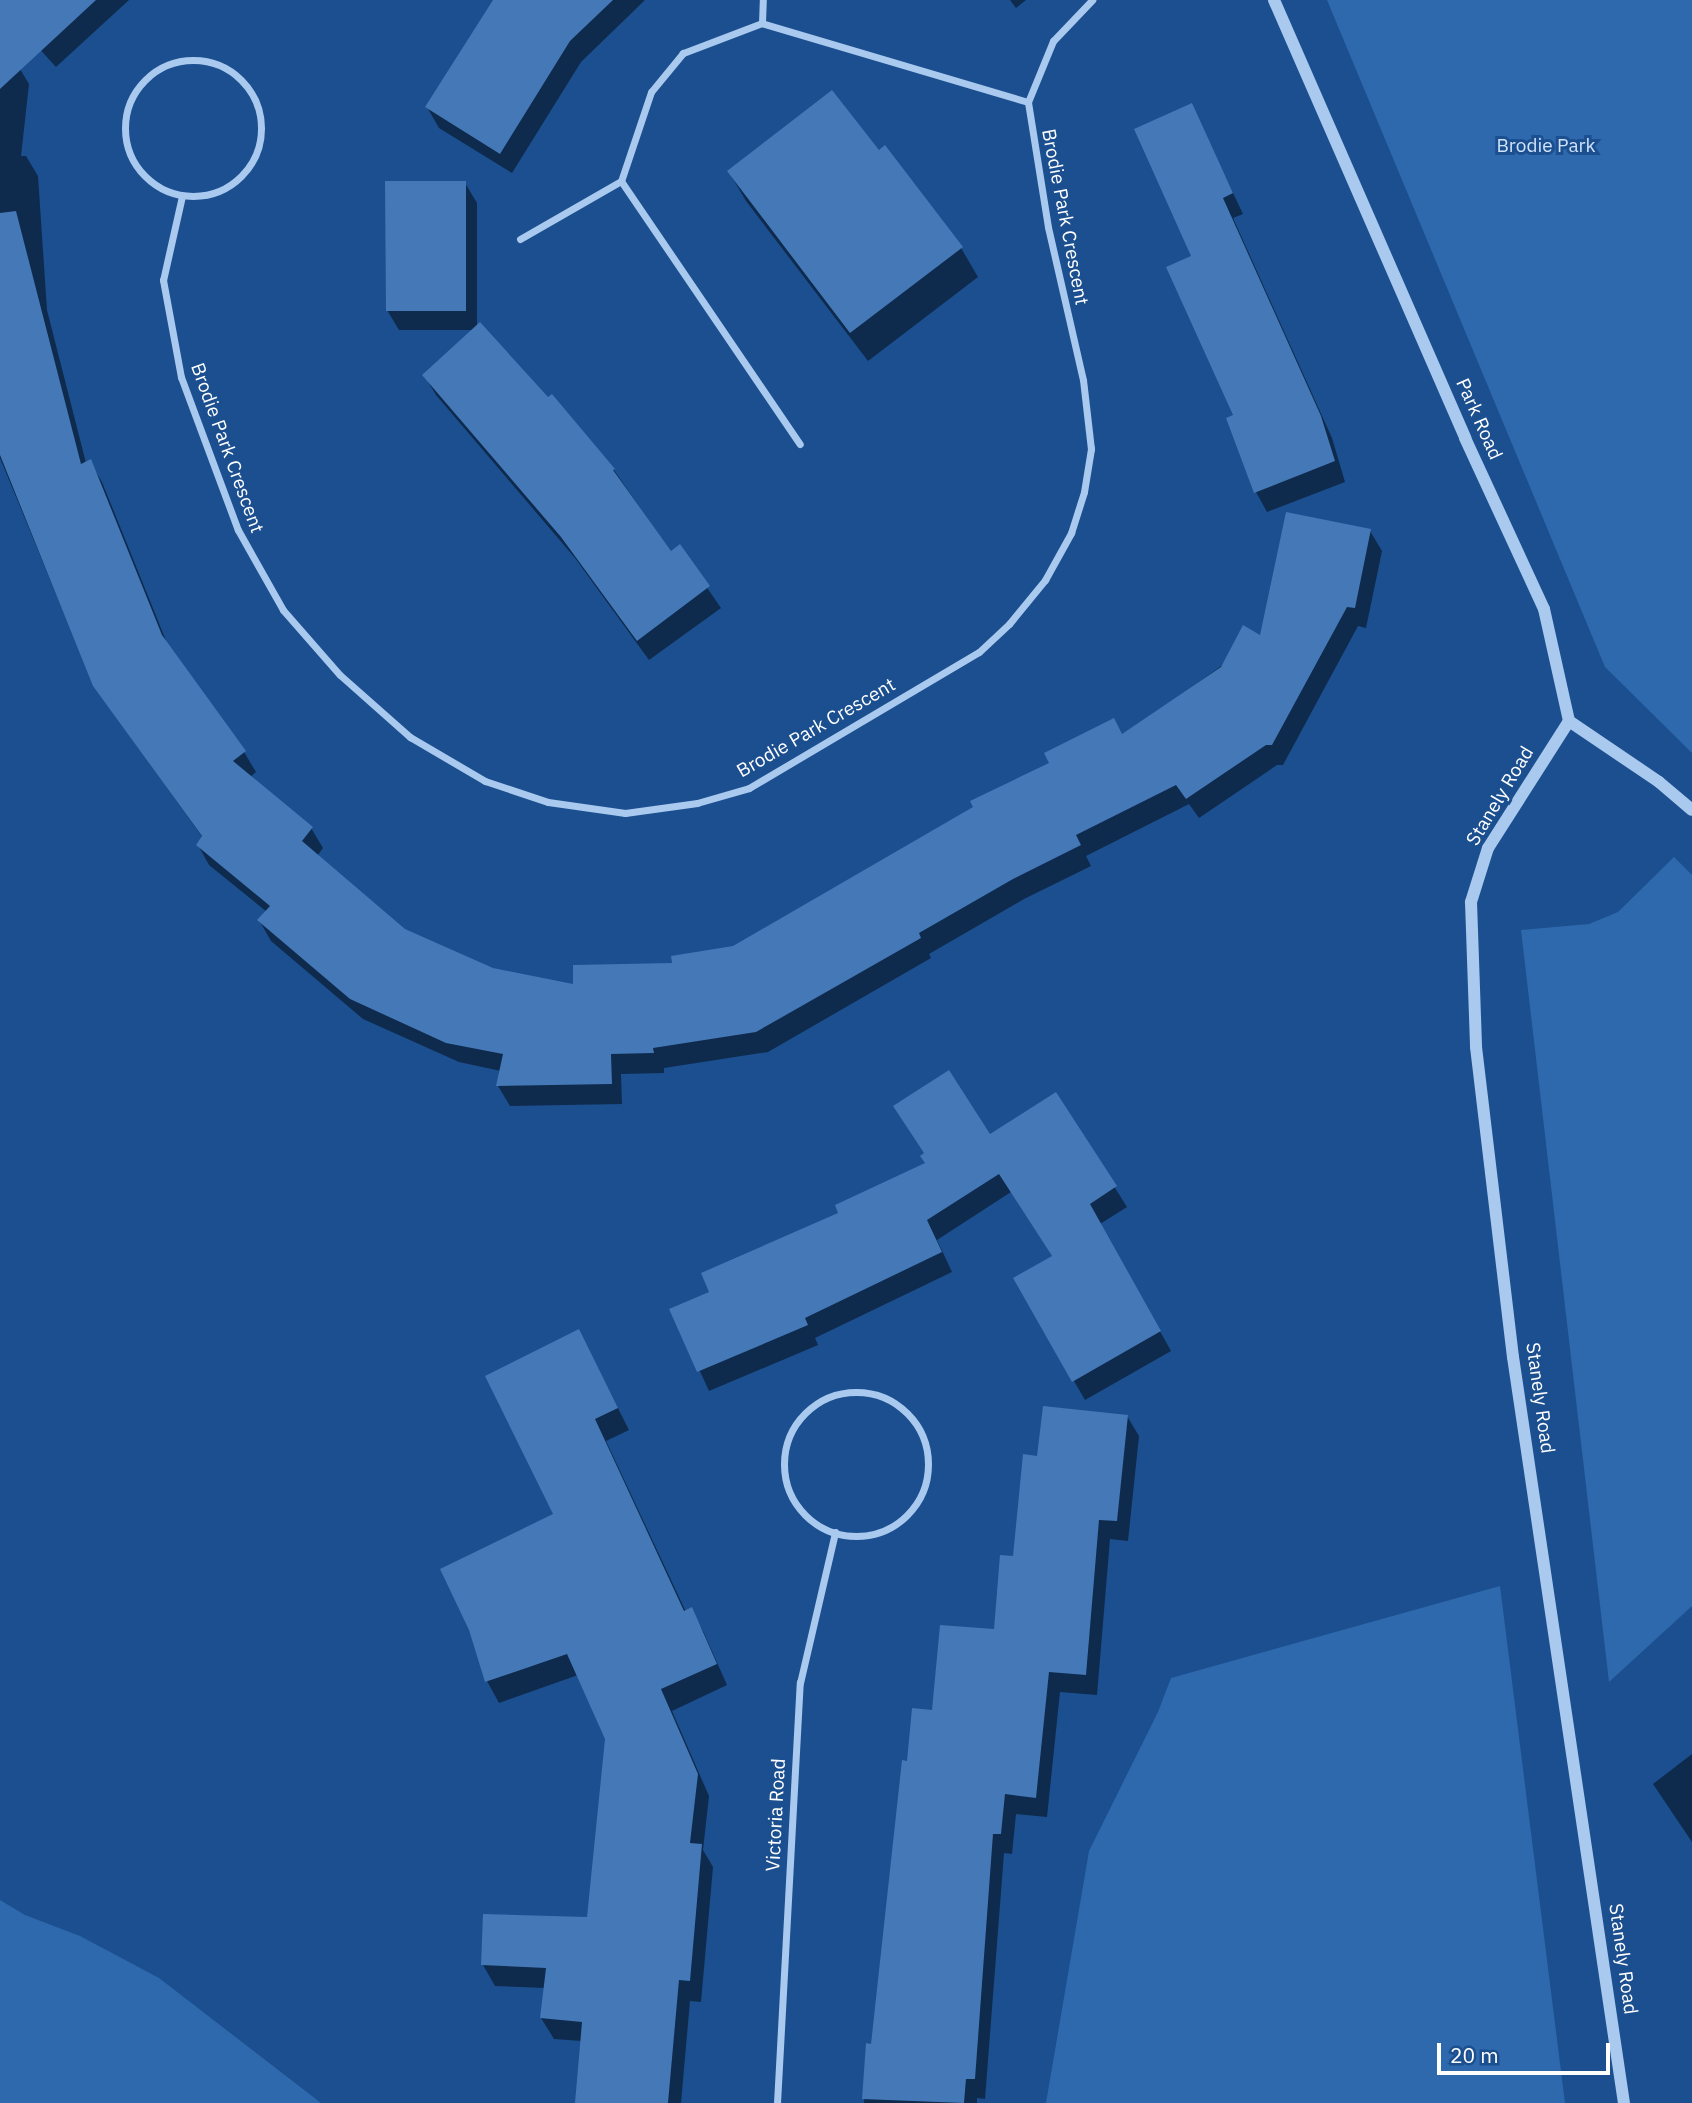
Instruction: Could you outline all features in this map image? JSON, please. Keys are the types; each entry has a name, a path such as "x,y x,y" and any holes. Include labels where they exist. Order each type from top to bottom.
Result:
{"street":[{"path":"762,23 764,0"},
{"path":"520,239 621,181 651,92 683,53 762,23 1028,102 1053,41 1092,0"},
{"name":"Park Road","path":"1275,0 1465,438 1544,609 1569,721"},
{"path":"183,60 205,60 228,68 245,83 257,104 261,128 258,151 246,171 228,187 206,196 182,196 162,190 144,177 131,160 124,139 125,117 132,97 144,79 162,66 183,60"},
{"name":"Brodie Park Crescent","path":"182,196 163,280 181,377 238,530 283,610 340,675 410,737 474,774 548,802 625,813 697,803 749,788 979,653 1009,624 1045,580 1071,533 1084,492 1091,449 1083,380 1048,227 1028,102"},
{"path":"621,181 800,444"},
{"path":"1569,721 1659,782 1692,810"},
{"name":"Stanely Road","path":"1569,721 1488,848 1471,902 1475,1034 1513,1357 1624,2103"},
{"path":"857,1391 881,1396 904,1410 920,1430 928,1454 927,1479 923,1492 909,1513 890,1529 865,1536 835,1532 824,1529 803,1514 790,1493 783,1468 786,1443 794,1427 810,1408 832,1395 857,1391"},
{"name":"Victoria Road","path":"777,2103 800,1683 835,1532"}],"green space":[{"name":"Brodie Park","path":"1327,0 1692,0 1692,753 1605,667"},
{"path":"1674,857 1692,875 1692,1606 1609,1682 1521,930 1589,924 1618,912"},
{"path":"1500,1586 1565,2103 1046,2103 1089,1851 1158,1712 1171,1678"},
{"path":"0,1900 25,1915 80,1936 159,1978 321,2103 0,2103"}],"building":[{"path":"0,0 96,0 0,89"},
{"path":"493,0 613,0 570,41 500,154 425,107"},
{"path":"832,90 879,150 885,145 963,247 850,333 727,171"},
{"path":"1192,103 1233,193 1223,198 1321,416 1335,461 1254,493 1226,418 1233,415 1166,267 1191,256 1134,129"},
{"path":"385,181 466,181 466,311 386,311"},
{"path":"16,211 81,464 91,459 162,635 246,751 233,761 313,827 302,841 405,929 493,968 573,984 573,965 672,963 671,956 733,946 973,807 970,801 1049,763 1044,753 1114,718 1122,734 1221,667 1243,625 1260,635 1286,512 1371,529 1355,608 1347,607 1272,745 1266,745 1186,799 1176,785 1076,835 1081,845 1013,879 919,933 921,938 756,1032 653,1048 654,1053 611,1054 612,1084 496,1086 503,1054 446,1043 350,999 257,920 270,906 196,845 202,836 93,686 0,455 0,213"},
{"path":"480,322 548,397 552,394 615,469 613,470 671,551 680,544 710,586 637,641 561,537 422,375"},
{"path":"949,1070 990,1134 1056,1092 1117,1186 1090,1204 1161,1331 1072,1382 1013,1278 1052,1256 999,1174 927,1220 942,1252 805,1318 808,1325 697,1372 669,1309 709,1292 701,1273 838,1213 835,1205 925,1163 920,1156 924,1153 893,1106"},
{"path":"579,1329 618,1408 595,1419 684,1611 692,1607 717,1664 661,1689 698,1774 690,1843 702,1844 690,1981 679,1980 668,2103 575,2103 582,2022 540,2018 546,1968 481,1965 483,1914 587,1917 605,1739 567,1654 485,1682 469,1630 440,1569 553,1514 485,1376"},
{"path":"1043,1406 1128,1415 1117,1521 1099,1520 1086,1675 1049,1672 1036,1798 1005,1794 1001,1834 993,1834 975,2079 966,2079 964,2103 862,2099 866,2043 871,2044 902,1760 907,1761 912,1708 932,1710 940,1625 994,1629 1000,1555 1013,1556 1023,1454 1037,1456"}]}
